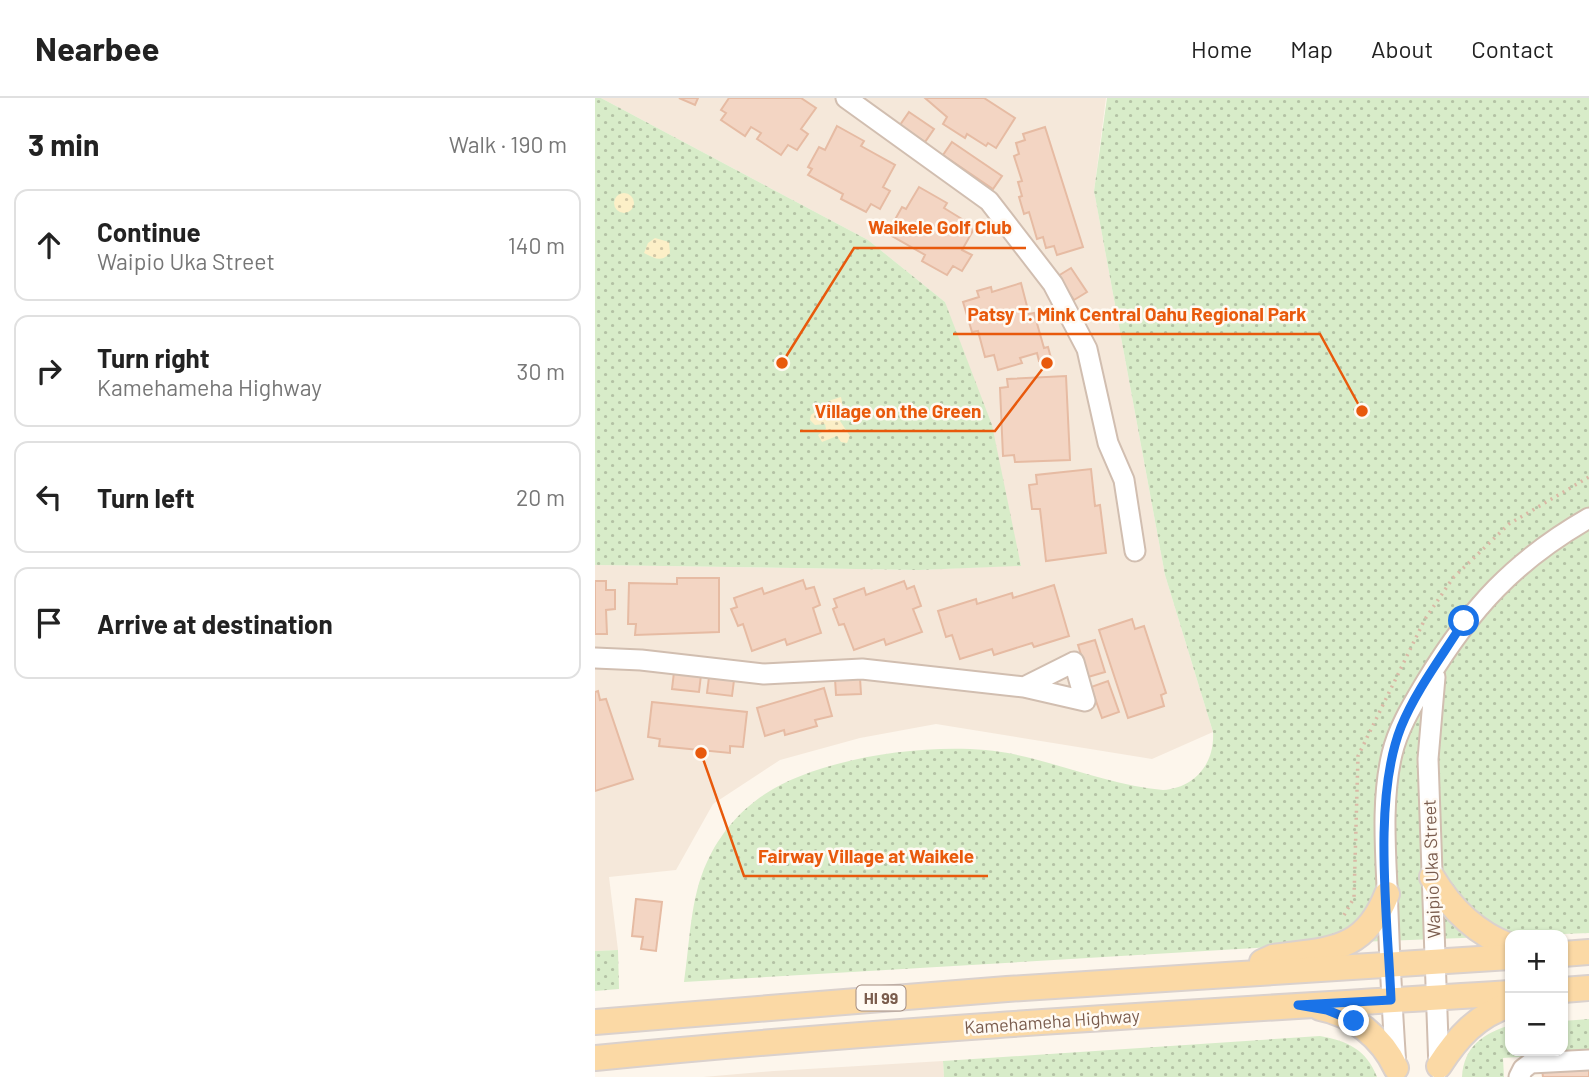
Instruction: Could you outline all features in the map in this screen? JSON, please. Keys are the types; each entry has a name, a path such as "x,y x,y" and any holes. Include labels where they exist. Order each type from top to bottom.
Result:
{"main road":[{"path":"1432,877 1444,897 1466,921 1505,944"},
{"path":"1236,975 1273,957 1351,942 1374,922 1387,894"},
{"path":"1568,954 1589,952"},
{"name":"Kamehameha Highway","path":"595,1022 1006,989 1505,957"},
{"name":"Kamehameha Highway","path":"595,1058 719,1046 1298,1005 1505,993"},
{"path":"1298,1005 1327,1010 1363,1027 1389,1054 1396,1073"},
{"path":"1439,1072 1467,1029 1481,1018 1505,1006"}],"street":[{"path":"846,98 989,201 1053,284 1087,349 1108,443 1124,480 1135,551"},
{"name":"Waipio Uka Street","path":"1396,1073 1387,894 1387,799 1392,754 1401,726 1464,621 1499,584 1539,548 1589,518"},
{"path":"595,659 641,660 764,674 862,669 1024,687"},
{"name":"Waipio Uka Street","path":"1438,662 1429,720 1439,1072"},
{"path":"1519,1077 1523,1069 1531,1063 1589,1060"}],"shaded area":[{"path":"601,98 1106,98 1094,191 1165,575 1213,732 1152,759 936,724 860,738 780,760 713,804 676,870 609,877 618,950 595,951 595,565 919,570 1021,565 945,302 868,240"},
{"path":"943,1061 944,1077 703,1077 774,1071"}],"green space":[{"path":"595,98 601,98 868,240 945,302 992,425 1021,566 919,570 595,565"},
{"path":"1107,98 1589,98 1589,933 1568,934 1568,930 1505,930 1505,936 1358,942 684,982 697,890 712,852 731,824 747,808 765,794 790,781 819,769 885,754 953,749 1013,754 1125,784 1163,790 1193,779 1201,772 1211,754 1213,732 1165,575 1094,191"},
{"path":"618,950 619,989 595,991 595,951"},
{"path":"1589,1019 1589,1052 1568,1053 1568,1021"},
{"path":"1505,1027 1505,1056 1532,1056 1503,1058 1504,1077 1462,1077 1471,1049 1491,1033"},
{"path":"1320,1036 1347,1044 1361,1053 1373,1067 1377,1077 944,1077 943,1061"}],"sand":[{"path":"620,193 628,193 634,203 628,213 620,213 614,207 614,199"},
{"path":"655,238 669,242 670,253 664,258 657,259 644,253 648,243"},
{"path":"841,397 844,412 840,421 850,436 847,443 841,442 837,436 822,442 818,435 826,429 825,424 815,425 810,420 811,415 831,400"}],"building":[{"path":"679,98 698,98 695,105"},
{"path":"729,98 801,98 816,108 801,129 808,134 797,150 788,145 781,155 757,139 761,133 751,127 745,136 721,120 726,113 721,110"},
{"path":"925,98 984,98 1015,118 996,148 988,143 986,146 967,134 965,138 943,124 947,117"},
{"path":"909,112 934,129 925,142 900,125"},
{"path":"837,126 864,141 861,146 895,165 883,187 890,191 880,209 871,204 866,212 841,199 843,194 808,175 812,169 808,167 819,147 825,150"},
{"path":"1045,127 1083,247 1057,255 1054,246 1046,248 1043,237 1037,239 1029,212 1024,214 1018,182 1022,181 1014,156 1019,154 1016,143 1025,140 1023,134"},
{"path":"952,142 1002,176 993,189 943,155"},
{"path":"919,187 947,203 944,208 975,227 962,250 972,255 962,271 953,266 947,275 922,261 925,255 892,236 897,227 892,225 902,207 906,209"},
{"path":"1071,268 1087,292 1074,300 1058,276"},
{"path":"1021,283 1029,314 1034,313 1044,348 1048,347 1051,358 1039,361 1037,353 1020,358 1022,363 998,370 994,355 985,357 978,331 972,332 963,302 979,297 977,291 991,287 992,292"},
{"path":"1066,376 1070,460 1015,462 1014,455 1003,456 1000,388 1008,387 1007,379"},
{"path":"1091,469 1095,506 1100,505 1106,553 1046,561 1040,509 1032,509 1029,485 1037,484 1036,475"},
{"path":"677,578 719,578 719,632 635,635 636,624 628,624 629,583 677,584"},
{"path":"803,580 806,589 814,587 820,605 813,608 821,633 787,645 785,639 752,651 743,624 738,626 731,609 737,607 734,598 762,588 764,594"},
{"path":"595,581 606,581 606,590 615,590 615,609 606,610 607,634 595,634"},
{"path":"904,581 907,589 914,586 921,606 913,609 922,632 886,645 884,639 854,650 844,624 839,625 833,609 837,607 834,599 864,588 866,595"},
{"path":"1054,585 1069,636 1034,647 1032,643 994,655 992,649 960,659 952,635 946,637 938,611 976,599 977,604 1012,593 1013,598"},
{"path":"1132,619 1135,629 1144,626 1166,693 1161,695 1164,706 1128,718 1099,630"},
{"path":"1095,640 1105,672 1088,677 1078,645"},
{"path":"674,672 701,675 699,692 672,689"},
{"path":"709,677 734,680 732,696 707,693"},
{"path":"860,678 861,694 836,695 835,679"},
{"path":"1108,681 1119,712 1102,718 1091,687"},
{"path":"824,688 832,716 815,720 817,726 785,735 784,730 765,736 757,708"},
{"path":"598,691 600,700 606,699 633,779 595,791 595,692"},
{"path":"652,702 747,712 743,747 730,746 730,753 659,746 660,739 648,737"},
{"path":"636,899 662,902 656,951 641,949 643,937 632,936"},
{"path":"1589,1066 1589,1077 1543,1077 1542,1070"}],"place":[{"name":"Waikele Golf Club","path":"782,363"},
{"name":"Village on the Green","path":"1047,363"},
{"name":"Patsy T. Mink Central Oahu Regional Park","path":"1362,411"},
{"name":"Fairway Village at Waikele","path":"701,753"}],"route":[{"path":"1354,1021 1327,1010 1298,1005 1391,1000 1386,849 1387,799 1392,754 1401,726 1464,621"}]}
